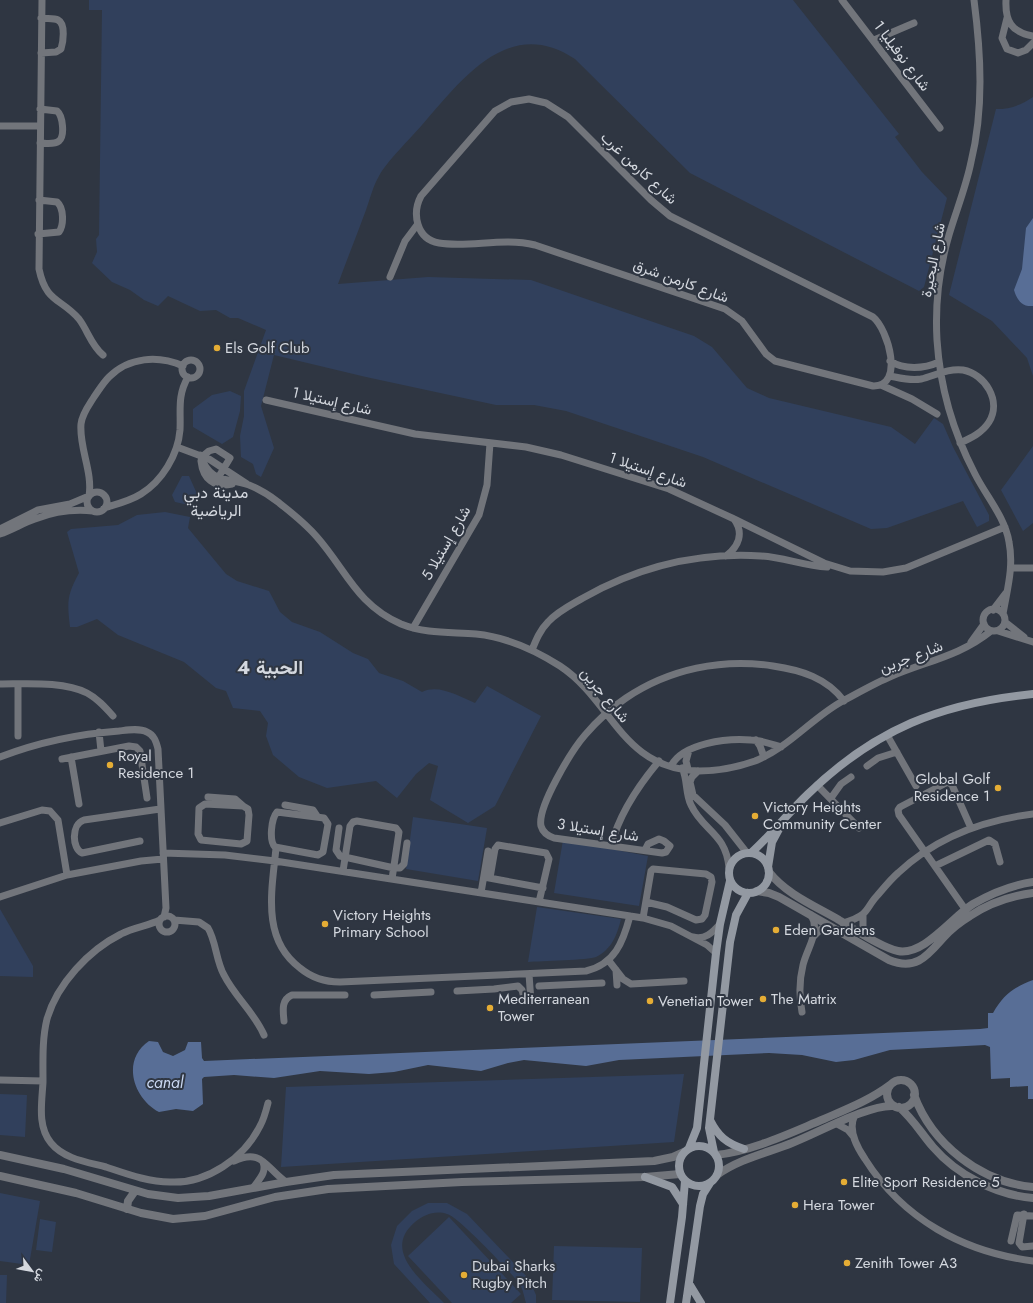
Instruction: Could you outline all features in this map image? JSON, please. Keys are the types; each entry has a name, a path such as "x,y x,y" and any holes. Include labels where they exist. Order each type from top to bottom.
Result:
{"main road":[{"path":"670,1303 683,1204 682,1177 679,1160 697,1130 716,953 720,924 730,881 729,868 738,856 749,853 818,785 850,759 887,735 924,718 958,706 986,700 1033,694"},
{"path":"730,881 737,889 748,893 757,891 766,883 772,842 787,814"},
{"path":"749,853 761,857 768,869"},
{"path":"686,1303 700,1206 703,1194 717,1175 719,1165 710,1135 710,1120 731,933 736,915 748,893"},
{"path":"710,1120 717,1133 724,1140 744,1149"},
{"path":"686,1150 699,1146 705,1146 715,1154"},
{"path":"645,1177 672,1187 683,1204"},
{"path":"682,1177 694,1186 710,1183"},
{"path":"689,1284 700,1303"}],"street":[{"path":"42,0 38,234 39,269 45,287 56,301 77,317 93,345 103,355"},
{"name":"شارع نوفيليا 1","path":"842,0 940,128"},
{"name":"شارع البحيرة","path":"974,0 980,72 976,133 971,162 949,236 941,272 936,316 939,362 947,403 960,443 976,477 1005,527 1009,540 1011,568 1003,614"},
{"path":"1006,0 1007,18 1002,38 1007,49 1018,53 1026,50 1033,43"},
{"path":"41,52 56,52 61,49 62,26 56,19 42,18"},
{"path":"1007,18 1019,33 1033,36"},
{"path":"874,40 914,23"},
{"name":"شارع كارمن غرب","path":"417,225 416,210 421,196 490,116 495,111 511,102 529,99 538,100 554,107 568,117 651,200 670,216 873,317 883,330 890,361 890,376"},
{"path":"40,109 57,111 62,118 61,137 59,141 55,143 40,143"},
{"path":"0,126 40,126"},
{"path":"38,234 59,232 61,227 62,210 57,202 39,200"},
{"path":"390,277 397,270 405,241 417,225"},
{"name":"شارع كارمن شرق","path":"417,225 425,236 438,243 528,243 716,305 734,314 742,321 766,354 775,361 873,386 881,385 912,399 937,414"},
{"path":"93,511 87,505 90,477 85,460 81,423 83,414 106,380 120,369 148,359 162,358 183,366"},
{"path":"191,360 199,365 198,375 188,377 183,373 183,366 191,360"},
{"path":"890,361 904,367 926,367 939,362"},
{"path":"881,385 888,381 890,376 916,380 941,372 955,370 971,373 978,377 988,387 993,401 992,415 985,428 973,437 960,443"},
{"path":"0,534 33,519 48,515 80,510 99,511 141,494 154,484 167,467 177,447 180,431 179,399 188,377"},
{"name":"شارع إستيلا 1","path":"266,400 415,434 544,450 669,489 732,518 831,567 860,572 894,570 929,559 1005,527"},
{"name":"شارع إستيلا 5","path":"413,628 479,515 487,485 490,443"},
{"name":"شارع جرين","path":"177,447 202,456 225,468 249,485 270,497 301,520 317,537 362,598 392,619 413,628 439,633 477,634 495,637 532,650 574,676 591,694 627,740 658,761 685,769 698,771 734,767 764,757 781,747 820,717 844,701 892,676 950,656 994,631"},
{"path":"216,449 228,456 230,460 218,478 208,470 202,456 209,451 216,449"},
{"path":"202,456 202,471 209,481 215,484 224,485 239,483"},
{"path":"90,477 103,495 106,502 104,508"},
{"name":"شارع جرين","path":"218,478 249,485"},
{"path":"0,529 38,510 70,504 96,493 115,500 126,500"},
{"path":"726,556 735,549 739,539 739,529 732,518"},
{"path":"532,650 542,629 554,616 604,587 652,568 691,560 726,556 770,556 814,566 831,567"},
{"path":"1011,568 1033,568"},
{"name":"شارع البحيرة","path":"993,610 1009,586"},
{"path":"993,610 1003,614 1005,622 1033,642 994,631 984,624 984,616 993,610"},
{"path":"994,631 1005,622"},
{"name":"شارع جرين","path":"967,647 984,624"},
{"path":"606,714 626,698 650,685 684,671 721,664 764,664 812,675 830,685 844,701"},
{"path":"0,684 60,686 79,690 96,699 113,716"},
{"path":"18,684 18,736"},
{"name":"شارع إستيلا 3","path":"606,714 585,735 566,762 549,797 541,825 544,832 550,837 645,850"},
{"path":"0,757 47,741 99,732 142,730 155,739 158,749 167,921"},
{"path":"99,732 101,751"},
{"path":"887,735 916,786"},
{"path":"672,766 678,756 688,750 731,741 756,740 781,747"},
{"path":"756,740 764,757"},
{"path":"62,759 133,746 138,749 147,798"},
{"path":"688,750 685,769 690,803 701,819 718,836 728,857 729,868"},
{"path":"867,766 878,758 896,752"},
{"path":"71,757 79,804"},
{"path":"611,846 624,810 640,784 658,761"},
{"path":"698,771 692,777 691,792 696,799 710,809 725,824 749,853"},
{"path":"831,798 840,784 851,778"},
{"path":"966,909 899,815 898,810 945,782 952,785 970,828"},
{"path":"818,785 859,828"},
{"path":"208,797 235,799 248,809 248,839 245,843 244,856"},
{"path":"243,806 205,804 201,806 198,834 199,839 203,841 245,843"},
{"path":"285,805 313,810 317,816"},
{"path":"140,841 82,853 78,848 74,829 77,824 84,820 160,809"},
{"path":"701,819 704,812 710,809"},
{"path":"0,823 42,810 53,814 58,820 67,875"},
{"path":"280,812 317,816 324,818 328,824 324,851 322,854 276,848 272,844 271,840 275,813 280,812"},
{"path":"843,923 863,914 890,881 911,861 942,841 970,828 999,820 1033,814"},
{"path":"343,871 350,826 353,822 357,821 396,828 400,834 392,879"},
{"path":"339,828 336,850 338,854 345,858 400,868 404,864 407,843"},
{"path":"935,866 989,840 995,844 1000,862"},
{"path":"203,841 204,854"},
{"path":"481,893 495,849 498,845 544,852 548,854 549,859 539,902"},
{"path":"276,848 272,921 279,944 286,955 304,972 313,977 332,982 586,971 600,967 609,961 621,945 630,916"},
{"path":"487,877 488,850"},
{"path":"0,898 67,875 163,856 204,854 244,856 643,918 672,926 707,945 716,953"},
{"path":"314,866 316,854"},
{"path":"643,918 651,871 654,868 706,874 711,878 705,915 699,920 667,907 646,902"},
{"path":"768,869 784,887 843,923 894,950 909,951 925,944 966,909 996,892 1033,882"},
{"path":"487,877 542,888"},
{"path":"757,891 774,895 889,960 902,964 912,964 929,955 951,930 971,915 996,902 1033,893"},
{"path":"862,933 863,914"},
{"path":"802,1012 800,1000 801,976 815,926 811,915"},
{"path":"264,1035 254,1016 235,994 223,974 208,928 199,922 167,921 126,931 104,944 83,963 65,985 52,1007 44,1036 43,1127 51,1143 65,1155 142,1178 171,1183 201,1178 228,1163 247,1156 256,1156 286,1182"},
{"path":"689,936 703,938 708,936 720,924"},
{"path":"813,937 821,929 832,928"},
{"path":"609,961 625,981 631,984 684,981"},
{"path":"616,970 617,985"},
{"path":"553,973 553,985"},
{"path":"529,974 531,1002"},
{"path":"501,975 501,988"},
{"path":"385,980 386,994"},
{"path":"332,982 332,995"},
{"path":"539,986 602,983"},
{"path":"457,991 520,987 524,998"},
{"path":"374,995 431,992"},
{"path":"284,1021 283,1004 289,996 346,995"},
{"path":"0,1080 43,1081"},
{"path":"715,1154 744,1149 839,1113 876,1095 897,1080 906,1081 912,1086 914,1095 928,1123 945,1144 956,1154 976,1168 997,1178 1033,1187"},
{"path":"890,1085 887,1094 891,1103 912,1120 938,1152 954,1167 982,1184 997,1190 1033,1198"},
{"path":"717,1175 741,1161 792,1144 878,1107 909,1104 914,1095"},
{"path":"228,1163 256,1133 263,1120 268,1103"},
{"path":"854,1117 851,1125 853,1136 862,1155 884,1185 897,1199 926,1223 969,1246 1009,1258 1033,1261"},
{"path":"837,1124 853,1136"},
{"path":"0,1155 71,1170 135,1191 163,1197 194,1198 334,1175 661,1160 686,1150"},
{"path":"252,1188 264,1172 262,1160"},
{"path":"462,1182 482,1179 486,1176 487,1169"},
{"path":"0,1176 58,1188 157,1217 189,1218 205,1216 275,1197 311,1191 462,1182 682,1177"},
{"path":"127,1209 128,1201 135,1191"},
{"path":"1010,1241 1016,1216 1019,1214 1024,1214 1033,1216"},
{"path":"1024,1214 1019,1243 1022,1247 1033,1246"}],"shaded area":[{"path":"89,0 793,0 899,134 895,137 922,172 947,198 924,287 919,291 690,173 575,59 551,47 529,44 508,48 489,58 471,72 387,164 375,184 338,284 428,277 531,280 694,336 712,347 747,388 769,398 891,427 915,444 934,418 943,424 953,447 989,515 989,521 977,527 963,501 887,528 871,529 703,457 566,411 534,405 496,405 366,377 274,355 261,406 274,448 261,477 256,474 253,464 241,457 240,436 244,416 244,391 266,330 238,318 230,318 216,310 200,311 168,296 158,306 144,300 130,290 112,282 92,263 97,252 96,239 99,235 102,10 89,10"},
{"path":"1033,97 1033,376 1027,358 992,321 949,295 996,109 1016,106"},
{"path":"230,391 241,396 240,411 233,437 222,444 193,427 193,409 212,395"},
{"path":"1033,446 1033,523 1023,531 1001,490"},
{"path":"182,476 189,476 198,496 189,505 175,502 172,495"},
{"path":"165,512 190,517 188,528 226,574 237,581 269,591 280,612 292,622 320,632 353,653 368,659 379,673 403,681 422,692 435,689 442,690 475,703 487,686 541,716 495,806 468,823 430,800 438,766 429,763 416,774 397,798 376,781 327,788 299,777 273,755 266,736 268,723 260,711 233,708 226,691 216,688 184,662 118,635 97,619 77,627 70,627 68,605 70,593 79,573 67,532 71,529 118,525 137,515"},
{"path":"413,817 487,828 478,881 406,869"},
{"path":"563,840 648,856 639,906 554,893"},
{"path":"537,907 621,919 618,931 610,946 602,954 596,957 575,960 528,962"},
{"path":"0,909 33,966 33,977 0,976"},
{"path":"684,1074 674,1142 281,1167 286,1087"},
{"path":"0,1094 27,1095 25,1137 0,1135"},
{"path":"0,1193 40,1201 29,1265 0,1261"},
{"path":"428,1203 447,1203 467,1214 529,1279 536,1295 536,1303 526,1303 519,1283 462,1224 447,1214 434,1213 426,1215 415,1222 406,1233 402,1244 404,1255 409,1265 444,1303 430,1303 394,1264 391,1245 397,1226 412,1211"},
{"name":"Dubai Sharks Rugby Pitch","path":"449,1217 521,1294 511,1303 452,1303 408,1256"},
{"path":"40,1219 56,1222 52,1252 36,1250"},
{"path":"554,1246 642,1248 640,1302 552,1300"},
{"path":"0,1275 7,1275 6,1303 0,1303"}],"water":[{"path":"1033,218 1033,306 1029,306 1020,302 1014,290 1022,269 1026,228"},
{"name":"canal","path":"1033,980 1033,1099 1028,1099 1028,1086 1010,1087 1010,1078 991,1079 990,1047 985,1045 890,1050 854,1060 836,1062 802,1055 769,1053 619,1060 586,1066 524,1060 481,1071 428,1065 394,1072 369,1074 320,1071 274,1078 234,1075 204,1077 202,1079 203,1104 193,1111 176,1109 159,1112 150,1106 143,1098 137,1088 134,1078 133,1068 135,1058 140,1049 149,1041 158,1042 163,1052 173,1056 185,1050 188,1042 201,1042 202,1058 204,1061 980,1029 988,1028 988,1013 993,1013 1005,996 1020,986"}],"place":[{"name":"Els Golf Club","path":"217,348"},
{"name":"Royal Residence 1","path":"110,765"},
{"name":"Global Golf Residence 1","path":"998,788"},
{"name":"Victory Heights Community Center","path":"755,816"},
{"name":"Victory Heights Primary School","path":"325,924"},
{"name":"Eden Gardens","path":"776,930"},
{"name":"The Matrix","path":"763,999"},
{"name":"Venetian Tower","path":"650,1001"},
{"name":"Mediterranean Tower","path":"490,1008"},
{"name":"Elite Sport Residence 5","path":"844,1182"},
{"name":"Hera Tower","path":"795,1205"},
{"name":"Zenith Tower A3","path":"847,1263"},
{"name":"Dubai Sharks Rugby Pitch","path":"464,1275"}],"district":[{"name":"مدينة دبي الرياضية","path":"216,501"},
{"name":"الحبية 4","path":"270,667"}]}
